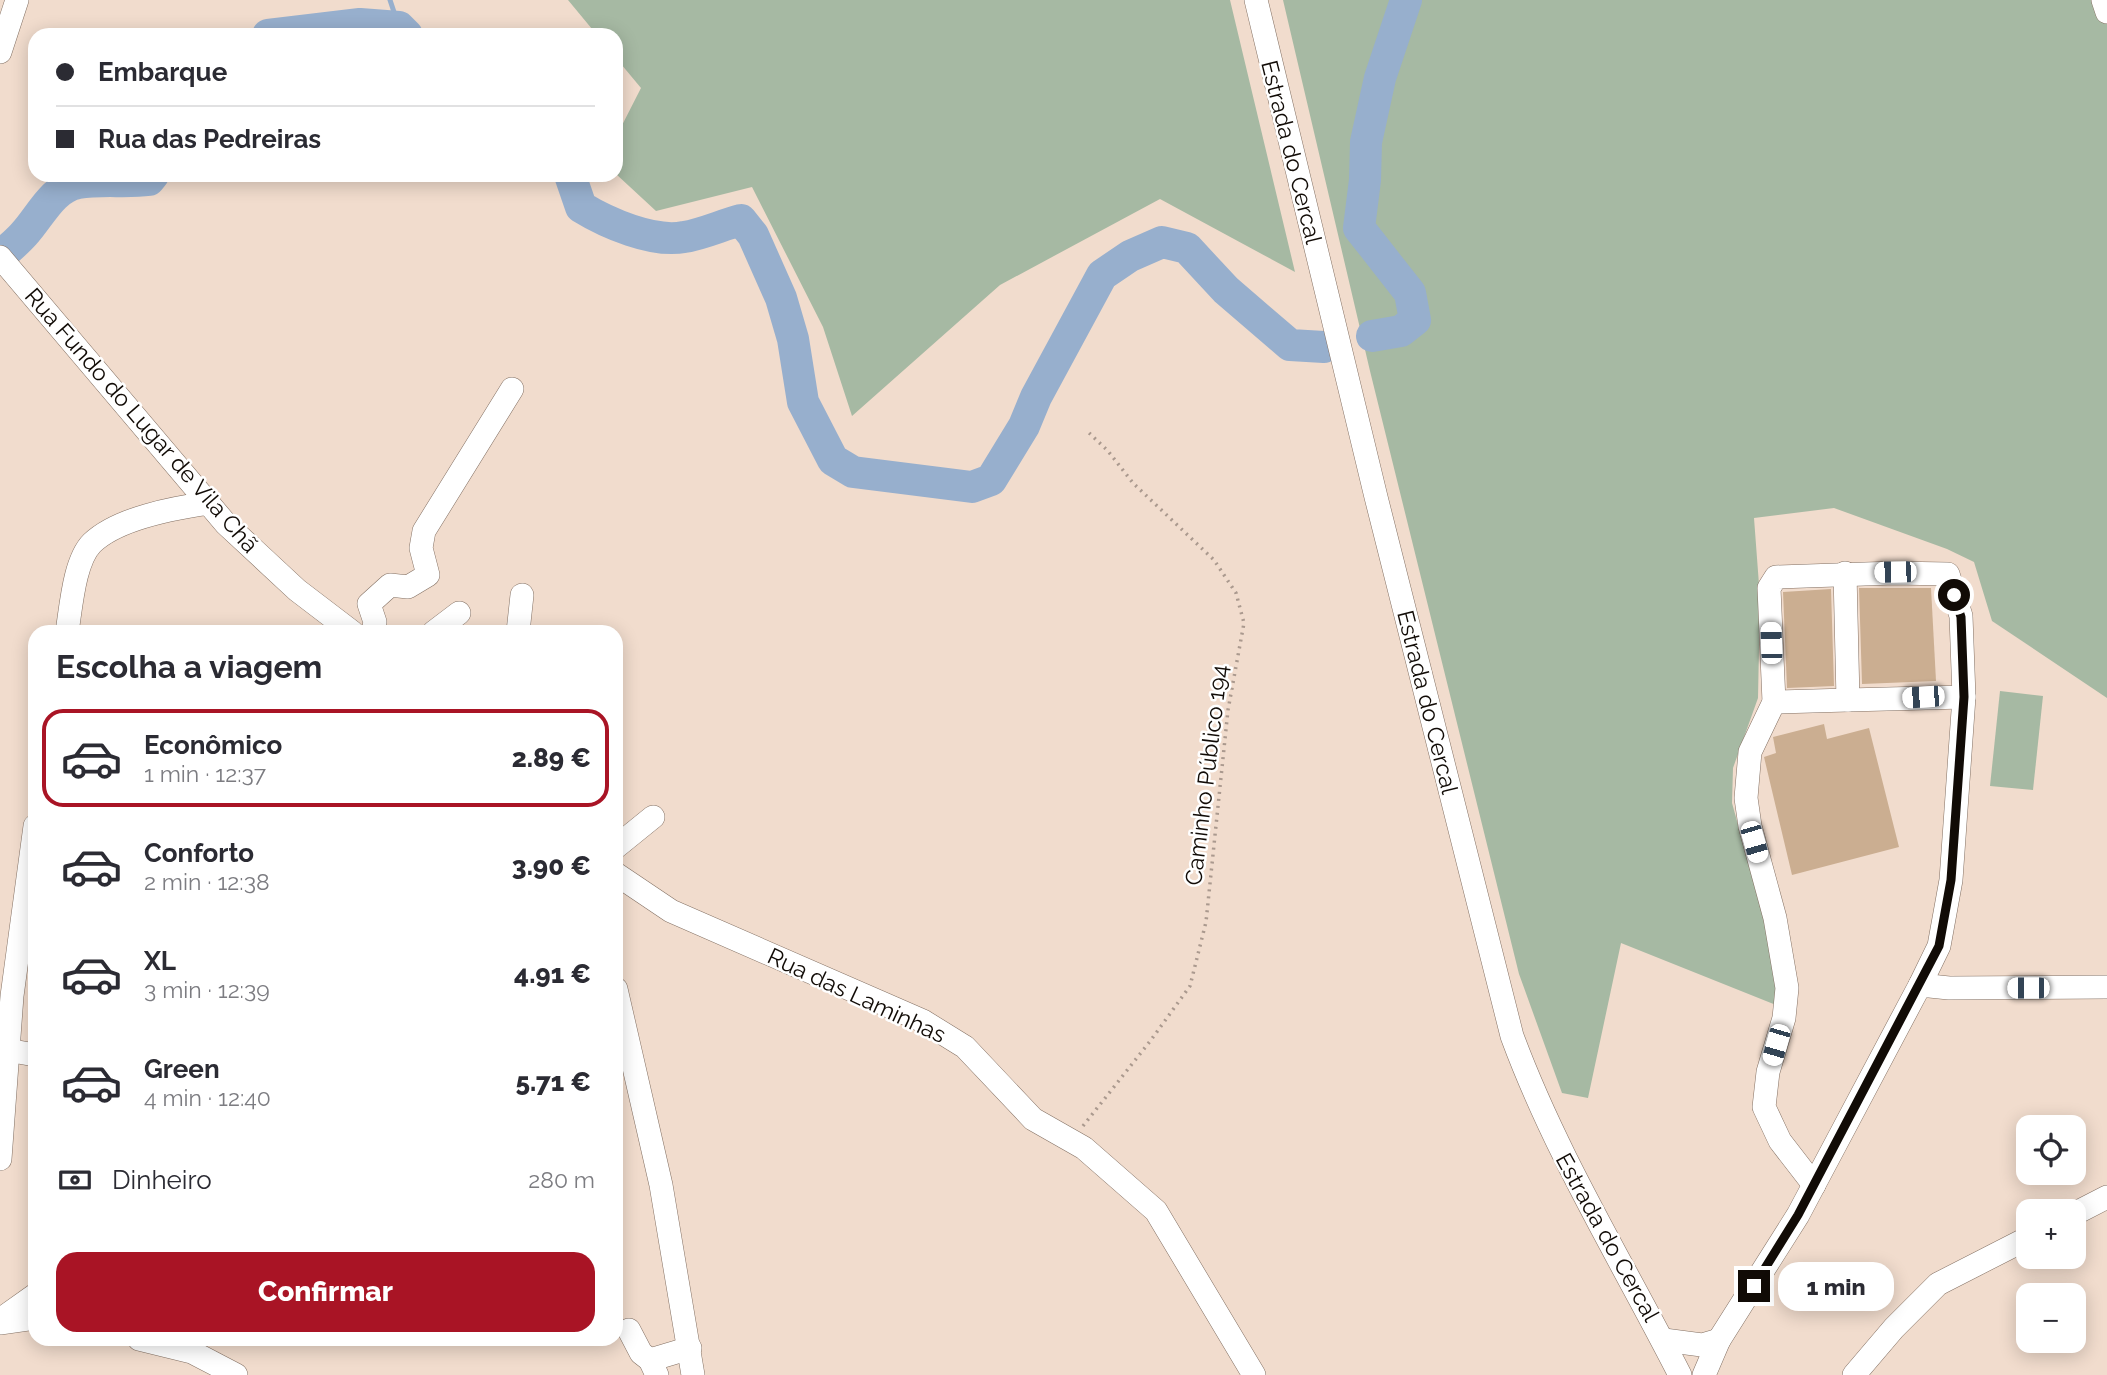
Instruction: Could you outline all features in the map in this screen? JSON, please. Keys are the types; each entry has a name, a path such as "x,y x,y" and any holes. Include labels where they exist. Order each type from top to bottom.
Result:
{"street":[{"path":"0,52 17,0"},
{"name":"Estrada do Cercal","path":"1255,0 1376,497 1512,1036 1534,1096 1555,1139 1681,1375"},
{"path":"2103,0 2107,12"},
{"name":"Rua Fundo do Lugar de Vila Chã","path":"5,263 226,524 297,590 343,625"},
{"path":"374,625 369,604 390,585 408,587 428,575 421,548 424,531 512,389"},
{"path":"68,625 77,575 90,544 113,530 165,510 209,503"},
{"path":"1845,573 1848,700"},
{"path":"1704,1375 1719,1340 1814,1185 1939,946 1951,880 1964,697 1961,617 1948,574 1845,573 1776,577 1769,587 1774,702 1750,752 1745,798 1775,918 1787,988 1784,1018 1768,1072 1764,1107 1780,1141 1814,1185"},
{"path":"519,625 522,595"},
{"path":"443,625 459,613"},
{"path":"1774,702 1964,697"},
{"path":"623,841 653,817"},
{"path":"0,1159 7,1050 28,871"},
{"name":"Rua das Laminhas","path":"623,879 671,911 923,1021 965,1047 1033,1119 1084,1149 1156,1212 1254,1375"},
{"path":"1920,985 1949,988 2107,987"},
{"path":"623,1019 661,1185 693,1375"},
{"path":"7,1050 28,1054"},
{"path":"2086,1208 2107,1197"},
{"path":"1854,1375 1894,1328 1938,1284 2016,1244"},
{"path":"0,1322 28,1300"},
{"path":"0,1322 28,1319"},
{"path":"629,1329 641,1353 653,1367 690,1348"},
{"path":"1664,1340 1702,1345 1719,1340"},
{"path":"168,1346 192,1352 236,1375"}],"path":[{"name":"Caminho Público 194","path":"1071,1141 1190,986 1206,922 1228,710 1244,623 1236,593 1214,560 1133,483 1108,451 1086,430"}],"green space":[{"path":"568,0 1230,0 1295,272 1160,199 1000,285 852,416 823,327 752,187 656,211 623,180 623,123 641,88 623,66 623,28 591,28"},
{"path":"1283,0 2107,0 2107,698 1992,621 1974,562 1947,549 1834,508 1754,518 1760,598 1758,698 1733,768 1732,803 1781,979 1776,1005 1621,943 1588,1098 1562,1093 1519,974 1370,371"},
{"path":"2000,691 2043,696 2033,790 1990,786"}],"building":[{"path":"1859,588 1931,588 1936,681 1862,684"},
{"path":"1831,589 1834,686 1787,688 1783,592"},
{"path":"1824,724 1827,739 1869,728 1899,847 1792,875 1764,757 1776,753 1773,737"}],"waterway":[{"path":"390,0 399,27"},
{"path":"1372,336 1401,331 1415,320 1410,293 1359,228 1366,142 1380,78 1406,0"},
{"path":"327,28 360,24 400,28"},
{"path":"0,257 24,234 54,197 69,186 87,182"},
{"path":"572,182 581,207 617,225 658,237 684,237 741,220 753,235 781,298 793,339 803,402 833,460 853,472 972,487 991,480 1024,426 1036,397 1102,275 1130,256 1162,242 1187,248 1226,290 1290,345 1324,347"}],"route":[{"path":"1754,1286 1798,1215 1939,946 1951,880 1964,697 1961,617 1954,595"}]}
